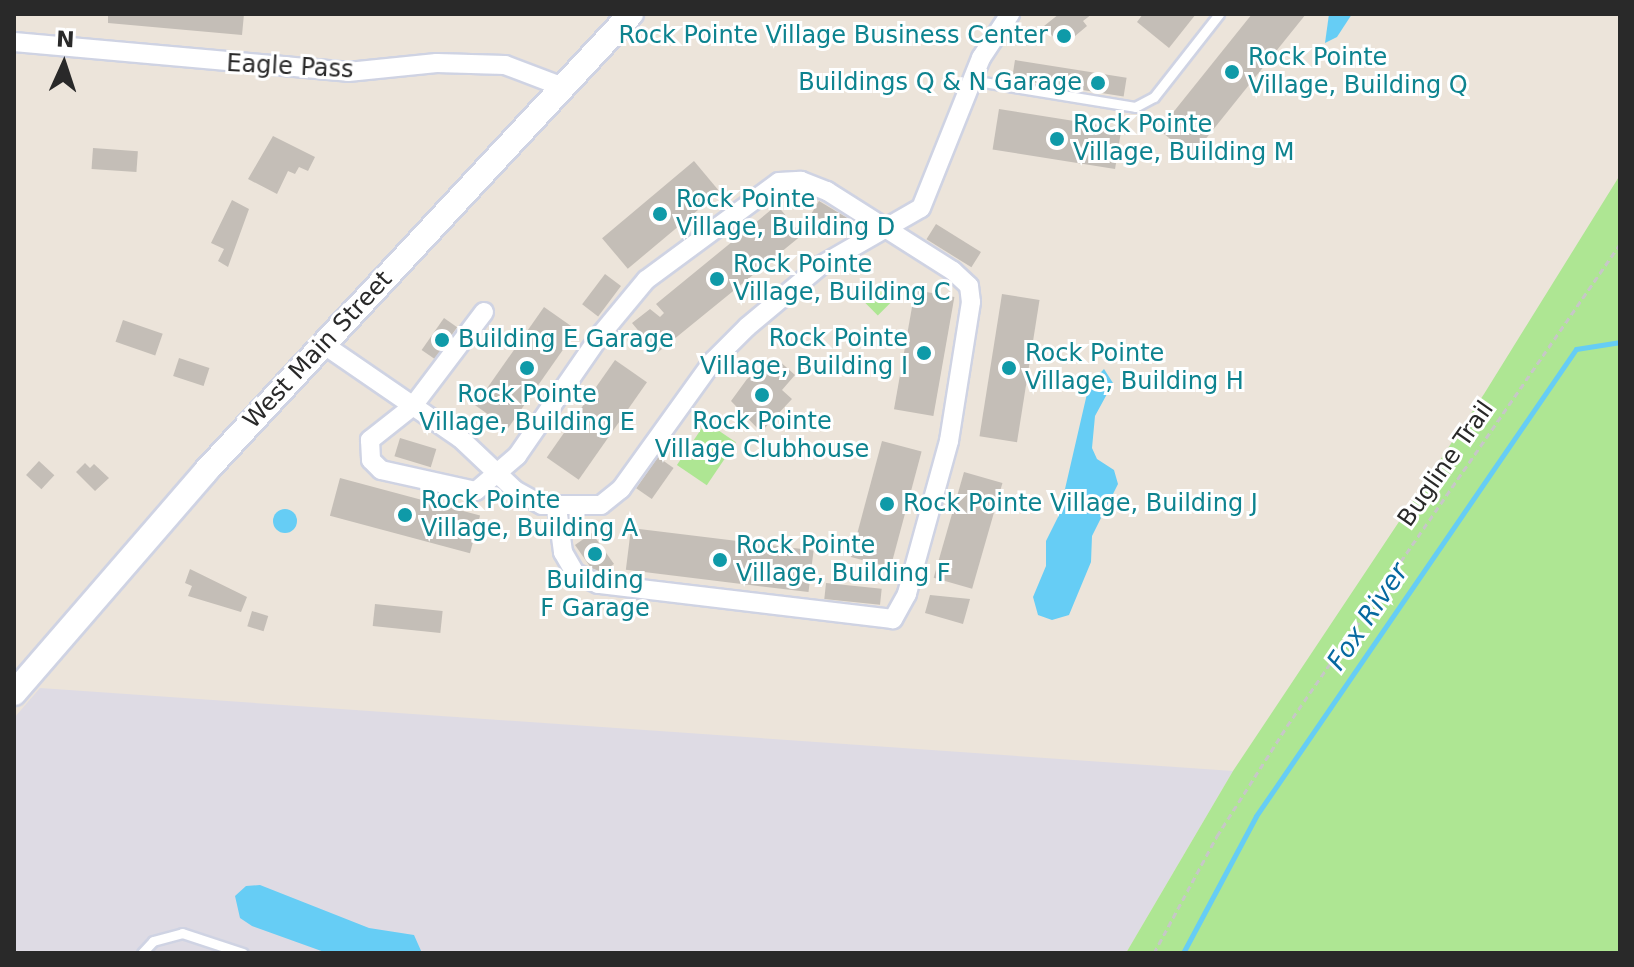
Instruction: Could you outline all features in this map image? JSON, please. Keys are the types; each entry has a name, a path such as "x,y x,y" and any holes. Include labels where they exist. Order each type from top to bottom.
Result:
{"main road":[{"name":"West Main Street","path":"14,693 323,344 631,14"}],"street":[{"path":"323,344 413,406 542,505 601,505 621,489 713,361 747,327 820,266 889,231 928,198 971,80 1010,14"},
{"name":"Eagle Pass","path":"14,42 348,72 437,63 505,65 563,87"},
{"path":"484,312 413,406 370,440 371,460 381,470 461,492 476,491 517,456 646,280 769,185 791,181 814,184 964,279 971,302 949,441 907,594 893,619 598,584 575,573 563,552 557,507"}],"lane":[{"path":"971,80 1135,107 1154,97 1219,14"},
{"path":"142,953 153,941 182,933 243,953"}],"path":[{"name":"Bugline Trail","path":"1154,953 1217,836 1287,726 1620,244"}],"shaded area":[{"path":"40,688 1233,771 1126,953 14,953 14,718"}],"green space":[{"path":"1620,175 1620,953 1126,953 1233,771 1484,394"},
{"path":"887,278 901,292 878,315 864,301"},
{"path":"706,422 736,442 707,485 677,465"}],"water":[{"path":"1329,14 1352,14 1337,37 1325,43"},
{"path":"1104,369 1113,383 1095,416 1092,448 1097,459 1114,470 1118,484 1092,536 1091,562 1069,615 1052,620 1038,615 1033,597 1046,566 1046,541 1059,515 1089,385"},
{"path":"285,509 296,516 297,521 290,532 285,533 274,526 273,521 280,510"},
{"path":"260,885 369,928 414,935 422,953 327,953 252,926 240,918 235,896 246,886"}],"building":[{"path":"108,14 244,14 242,35 108,23"},
{"name":"Rock Pointe Village Business Center","path":"1059,14 1092,14 1083,21 1087,26 1062,47 1044,26"},
{"path":"1143,14 1196,14 1169,48 1137,22"},
{"name":"Rock Pointe Village, Building Q","path":"1252,14 1306,14 1192,156 1159,130"},
{"path":"1015,60 1127,78 1124,96 1012,79"},
{"name":"Rock Pointe Village, Building M","path":"999,109 1121,128 1115,169 993,149"},
{"path":"273,136 315,157 308,171 299,167 295,174 288,171 277,194 248,179"},
{"path":"93,148 138,151 136,172 92,169"},
{"name":"Rock Pointe Village, Building D","path":"694,161 720,192 628,269 602,238"},
{"path":"232,200 249,209 228,267 218,261 224,249 211,243"},
{"path":"819,201 851,220 843,233 811,214"},
{"name":"Rock Pointe Village, Building C","path":"777,205 802,235 657,353 632,323 650,309 660,317 664,313 656,304"},
{"path":"936,224 981,252 971,267 926,239"},
{"path":"605,274 621,286 598,316 582,304"},
{"name":"Rock Pointe Village, Building I","path":"915,290 954,297 933,416 894,409"},
{"name":"Rock Pointe Village, Building H","path":"1002,294 1040,300 1017,442 979,436"},
{"name":"Rock Pointe Village, Building E","path":"544,307 577,330 508,428 475,405"},
{"name":"Building E Garage","path":"444,318 457,327 435,359 422,350"},
{"path":"123,320 163,334 155,355 116,342"},
{"path":"179,358 209,368 204,386 173,376"},
{"name":"Rock Pointe Village Clubhouse","path":"777,359 795,375 782,390 792,399 761,432 731,401 747,379 759,370 764,374"},
{"path":"615,360 647,382 579,480 547,457"},
{"path":"400,438 436,449 431,467 394,456"},
{"name":"Rock Pointe Village, Building J","path":"882,441 922,452 891,568 851,557"},
{"path":"658,457 674,468 652,499 636,488"},
{"path":"39,461 54,475 41,489 26,475"},
{"path":"85,463 90,468 94,464 109,478 95,491 76,472"},
{"path":"964,472 1002,483 972,589 934,578"},
{"name":"Rock Pointe Village, Building A","path":"340,478 480,516 470,553 330,516"},
{"name":"Rock Pointe Village, Building F","path":"631,528 814,550 809,592 626,570"},
{"name":"Building F Garage","path":"592,533 614,564 602,572 591,568 575,545"},
{"path":"190,569 247,597 241,612 188,596 192,586 185,583"},
{"path":"826,583 882,589 880,605 824,599"},
{"path":"930,595 970,599 963,624 925,613"},
{"path":"375,604 443,611 440,633 373,626"},
{"path":"252,611 268,616 264,631 247,626"}],"waterway":[{"name":"Fox River","path":"1183,953 1256,816 1576,349 1620,342"}],"place":[{"name":"Rock Pointe Village Business Center","path":"1064,36"},
{"name":"Rock Pointe Village, Building Q","path":"1232,72"},
{"name":"Buildings Q & N Garage","path":"1098,83"},
{"name":"Rock Pointe Village, Building M","path":"1057,139"},
{"name":"Rock Pointe Village, Building D","path":"660,214"},
{"name":"Rock Pointe Village, Building C","path":"717,279"},
{"name":"Building E Garage","path":"442,340"},
{"name":"Rock Pointe Village, Building I","path":"924,353"},
{"name":"Rock Pointe Village, Building E","path":"527,368"},
{"name":"Rock Pointe Village, Building H","path":"1009,368"},
{"name":"Rock Pointe Village Clubhouse","path":"762,395"},
{"name":"Rock Pointe Village, Building J","path":"887,504"},
{"name":"Rock Pointe Village, Building A","path":"405,515"},
{"name":"Building F Garage","path":"595,554"},
{"name":"Rock Pointe Village, Building F","path":"720,560"}]}
